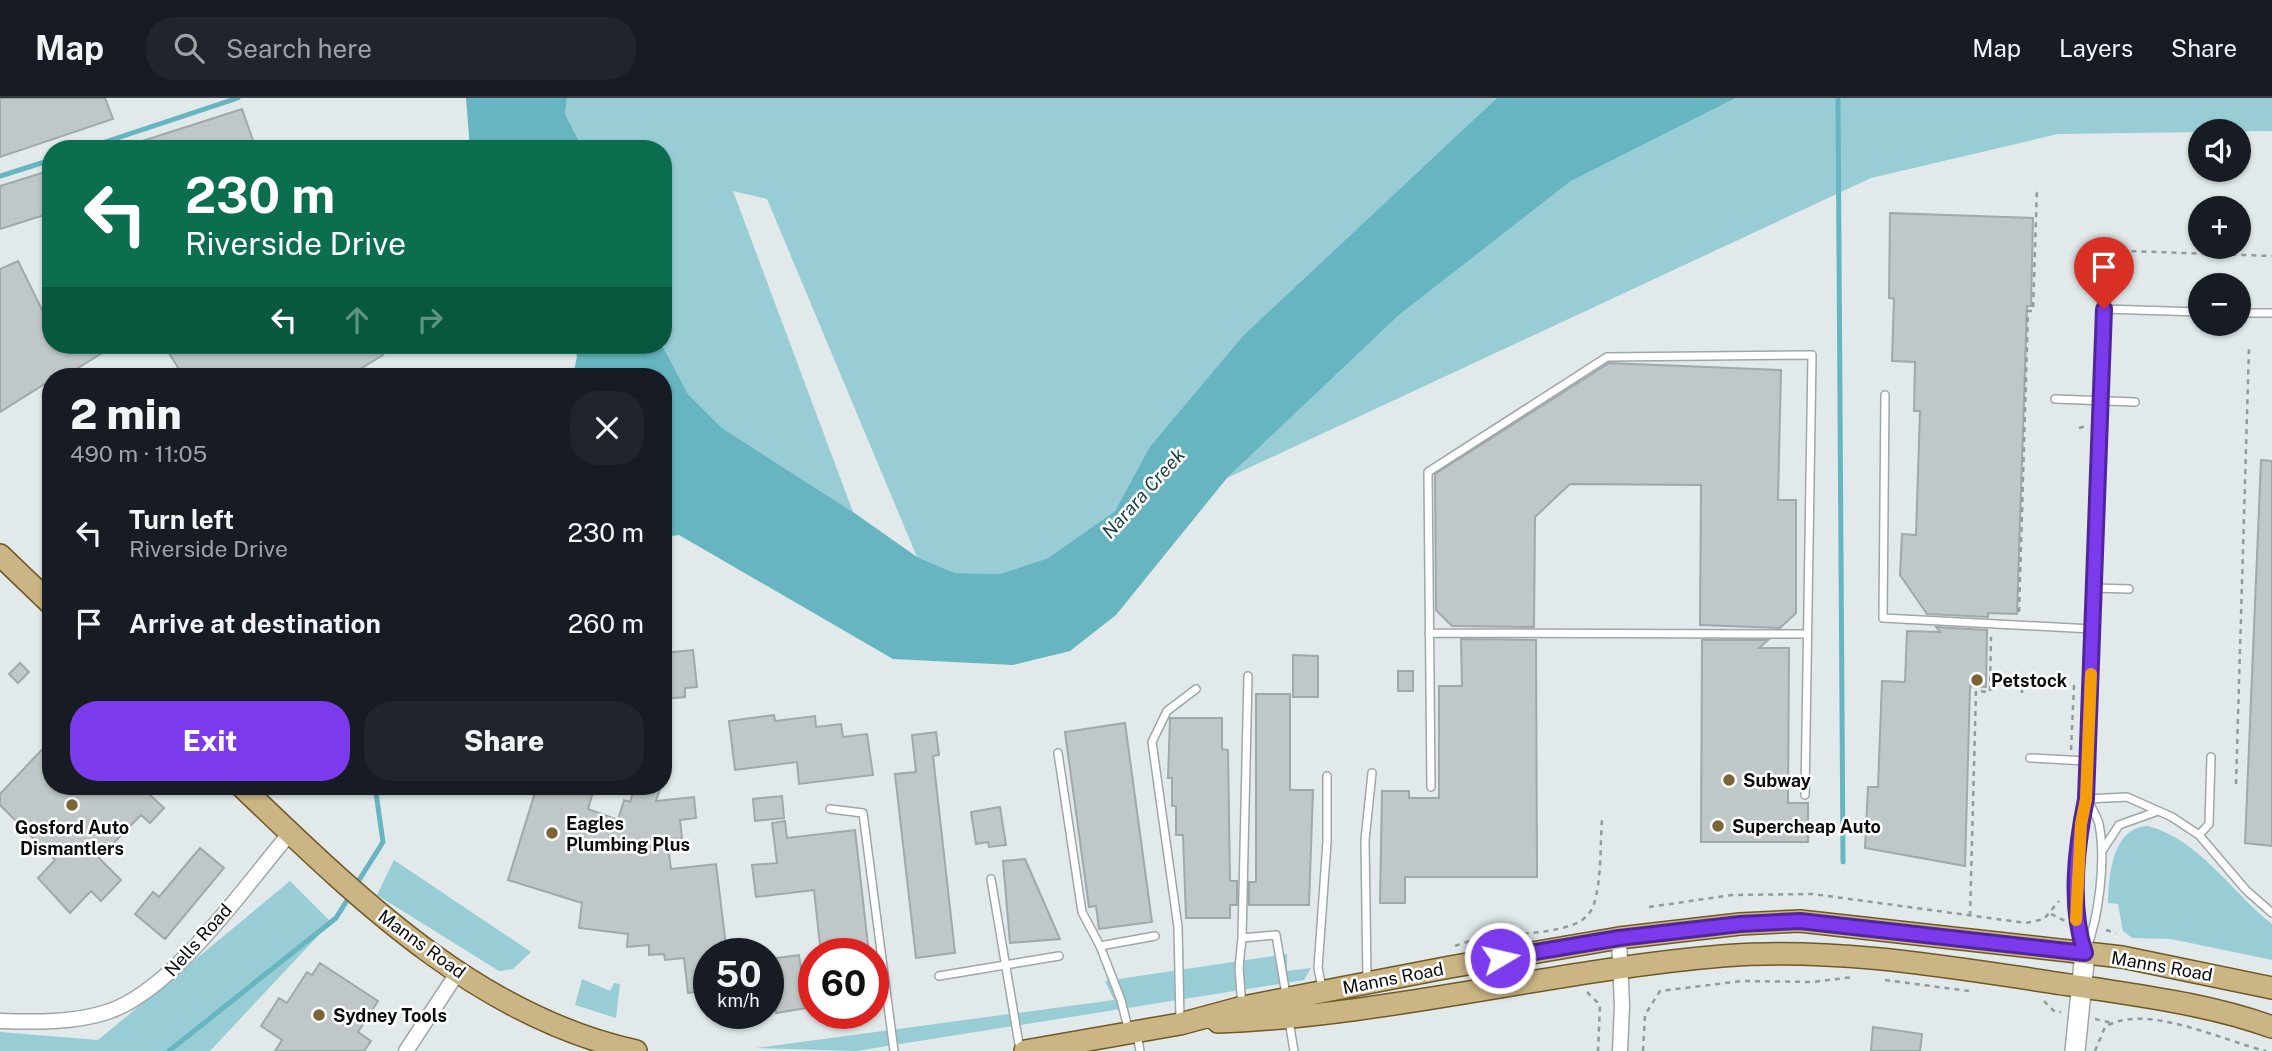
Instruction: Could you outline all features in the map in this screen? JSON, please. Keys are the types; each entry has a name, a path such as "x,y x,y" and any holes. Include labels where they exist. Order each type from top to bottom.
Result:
{"main road":[{"path":"0,555 42,595"},
{"name":"Manns Road","path":"250,795 353,893 458,972 545,1019 636,1051"},
{"name":"Manns Road","path":"1022,1051 1135,1038 1242,1007 1287,1008 1323,992 1619,938 1740,924 1800,921 2085,953 2199,972 2272,988"},
{"name":"Manns Road","path":"1181,1024 1287,1008 1723,956 1800,955 1990,971 2179,1002 2234,1013 2272,1027"}],"street":[{"name":"Nells Road","path":"0,1021 39,1023 108,1012 157,984 202,937 290,833"},
{"path":"1619,938 1620,1051"},
{"path":"2076,1051 2085,953"},
{"path":"406,1051 458,972"}],"lane":[{"path":"2085,953 2075,924 2081,824 2086,799 2104,309 2188,312"},
{"path":"2251,313 2272,313"},
{"path":"1431,787 1428,472 1607,357 1812,355 1805,795"},
{"path":"1885,395 1883,618 2092,629"},
{"path":"2055,399 2135,402"},
{"path":"2094,588 2129,589"},
{"path":"1429,633 1807,634"},
{"path":"1242,1007 1239,968 1248,676"},
{"path":"1181,1024 1178,926 1152,742 1167,711 1196,690"},
{"path":"1058,753 1082,912 1100,946 1135,1038"},
{"path":"2199,835 2209,824 2211,757"},
{"path":"2030,758 2087,761"},
{"path":"1367,983 1365,840 1372,773"},
{"path":"1323,992 1318,968 1327,842 1327,776"},
{"path":"2086,799 2127,797 2199,835 2246,890 2272,913"},
{"path":"2085,953 2095,928 2101,853 2099,822 2086,799"},
{"path":"830,809 863,813 894,1051"},
{"path":"2101,853 2119,825 2158,811"},
{"path":"991,879 1022,1051"},
{"path":"1242,938 1276,935 1294,1051"},
{"path":"1100,946 1155,936"},
{"path":"939,976 1059,956"}],"path":[{"path":"2019,619 2028,311 2034,311 2037,187"},
{"path":"2085,247 2095,247"},
{"path":"2112,247 2127,251 2272,256"},
{"path":"2236,784 2249,348"},
{"path":"2079,428 2085,429 2085,424 2087,428"},
{"path":"1970,916 1976,691 1990,692 1991,636"},
{"path":"2071,760 2074,686 2079,686"},
{"path":"1450,948 1471,939 1572,925 1587,917 1593,906 1598,882 1602,818"},
{"path":"1650,907 1732,895 1813,894 2026,923 2044,919 2051,914 2059,901"},
{"path":"2051,914 2054,918"},
{"path":"2044,919 2044,924"},
{"path":"2110,931 2116,933"},
{"path":"1643,1051 1645,1015 1660,991 1742,981 1812,982 1857,977"},
{"path":"1884,980 1980,992"},
{"path":"1587,992 1600,1005 1598,1051"},
{"path":"2035,999 2048,1003 2054,1012 2060,1012"},
{"path":"2117,1021 2118,1015"},
{"path":"2095,1051 2100,1034 2112,1023 2134,1018 2183,1027 2266,1051"},
{"path":"2105,1022 2112,1023"}],"shaded area":[{"path":"567,98 1497,98 1409,182 1149,448 1115,511 1048,558 1000,574 955,573 917,557 767,199 733,191 853,512 722,428 688,394 667,354 672,354 672,140 578,140 565,114"},
{"path":"1736,98 2272,98 2272,131 2251,131 2251,119 2188,119 2188,132 2058,134 1871,178 1227,478 1399,315 1571,181"},
{"path":"2148,826 2167,833 2200,855 2272,924 2272,960 2171,939 2132,938 2123,931 2118,904 2108,903 2112,867 2120,844 2127,835 2136,828"},
{"path":"394,860 531,952 513,969 499,971 377,895"},
{"path":"290,881 331,922 210,1051 0,1051 0,1032 98,1040"},
{"path":"1287,954 1287,971 1311,968 1304,980 856,1051 756,1048 1114,1000 1105,981"},
{"path":"582,979 610,991 614,983 620,984 616,1018 575,1005"}],"water":[{"path":"466,98 567,98 565,114 578,140 469,140"},
{"name":"Narara Creek","path":"1497,98 1736,98 1571,181 1399,315 1227,478 1116,615 1070,651 1013,665 893,659 679,535 672,536 672,368 575,368 576,354 667,354 688,394 722,428 853,512 917,557 955,573 1000,574 1048,558 1115,511 1149,448 1243,336"}],"building":[{"path":"0,98 105,98 113,119 51,140 42,140 42,143 0,157"},
{"path":"242,109 253,140 146,140"},
{"path":"42,173 42,216 0,229 0,186"},
{"path":"1890,213 2033,218 2031,306 2027,306 2017,614 1988,613 1988,617 1927,614 1900,575 1902,534 1916,535 1920,411 1914,411 1915,362 1892,361 1894,299 1889,298"},
{"path":"18,261 42,310 42,354 100,354 78,368 42,368 42,386 0,412 0,269"},
{"path":"170,354 383,355 362,368 178,368"},
{"path":"1609,363 1781,370 1778,500 1796,500 1796,613 1780,628 1700,625 1701,485 1570,484 1535,517 1534,627 1452,626 1436,610 1435,474"},
{"path":"2261,460 2272,461 2272,846 2245,843"},
{"path":"1936,627 1987,630 1986,687 1970,686 1965,866 1865,848 1868,787 1878,787 1882,681 1905,682 1907,631 1940,632"},
{"path":"1461,639 1536,640 1537,877 1405,877 1405,903 1380,903 1382,791 1409,791 1409,798 1439,798 1439,686 1462,686"},
{"path":"1702,640 1768,640 1759,648 1789,648 1788,803 1808,803 1808,842 1701,842"},
{"path":"693,650 697,687 685,688 685,697 672,698 672,652"},
{"path":"1293,655 1318,656 1318,697 1293,697"},
{"path":"20,663 29,672 18,683 9,674"},
{"path":"1398,671 1413,671 1413,691 1398,691"},
{"path":"1256,694 1290,694 1290,790 1313,790 1309,905 1249,905 1249,882 1256,882"},
{"path":"774,715 775,721 815,716 816,727 841,724 843,737 867,734 873,775 799,784 797,762 735,770 729,721"},
{"path":"1170,718 1222,718 1222,749 1228,750 1230,881 1237,881 1237,905 1230,905 1230,918 1186,918 1183,835 1176,835 1176,806 1172,806 1172,778 1168,778"},
{"path":"1125,723 1152,922 1099,929 1096,906 1089,907 1065,732"},
{"path":"936,732 939,755 933,756 955,953 916,958 895,774 916,772 912,735"},
{"path":"42,750 42,795 150,795 164,808 150,823 141,815 99,858 121,880 101,901 91,891 70,913 38,878 55,860 0,805 0,794"},
{"path":"534,795 592,795 588,809 618,820 624,800 630,802 632,795 658,795 656,801 694,797 696,818 680,820 682,838 667,840 671,869 716,864 725,938 693,938 693,992 688,993 684,958 665,960 664,954 649,955 649,945 627,947 628,934 579,928 582,903 508,880"},
{"path":"782,796 784,818 755,821 753,799"},
{"path":"1000,807 1006,845 989,847 988,842 976,844 971,812"},
{"path":"785,821 787,838 855,830 867,938 819,938 814,890 756,897 752,865 777,863 772,823"},
{"path":"200,848 224,868 165,939 135,914 153,892 159,897"},
{"path":"1025,859 1060,939 1010,943 1003,861"},
{"path":"798,955 798,1009 784,1012 784,957"},
{"name":"Sydney Tools","path":"320,963 378,1001 358,1032 371,1041 364,1051 275,1051 282,1040 261,1026 279,998 287,1003 307,972 312,975"},
{"path":"1873,1027 1922,1034 1920,1051 1871,1051"}],"waterway":[{"path":"111,140 238,98"},
{"path":"1838,98 1843,862"},
{"path":"0,176 42,163"},
{"path":"356,885 383,842 376,795"},
{"path":"169,1051 336,918 351,894"}],"slow traffic":[{"path":"2076,920 2081,824 2086,799 2091,674"}],"place":[{"name":"Petstock","path":"1977,680"},
{"name":"Subway","path":"1729,780"},
{"name":"Gosford Auto Dismantlers","path":"72,805"},
{"name":"Supercheap Auto","path":"1718,826"},
{"name":"Eagles Plumbing Plus","path":"552,833"},
{"name":"Sydney Tools","path":"319,1015"}],"route":[{"path":"1500,958 1619,938 1740,924 1800,921 2085,953 2075,924 2081,824 2086,799 2104,309"}]}
